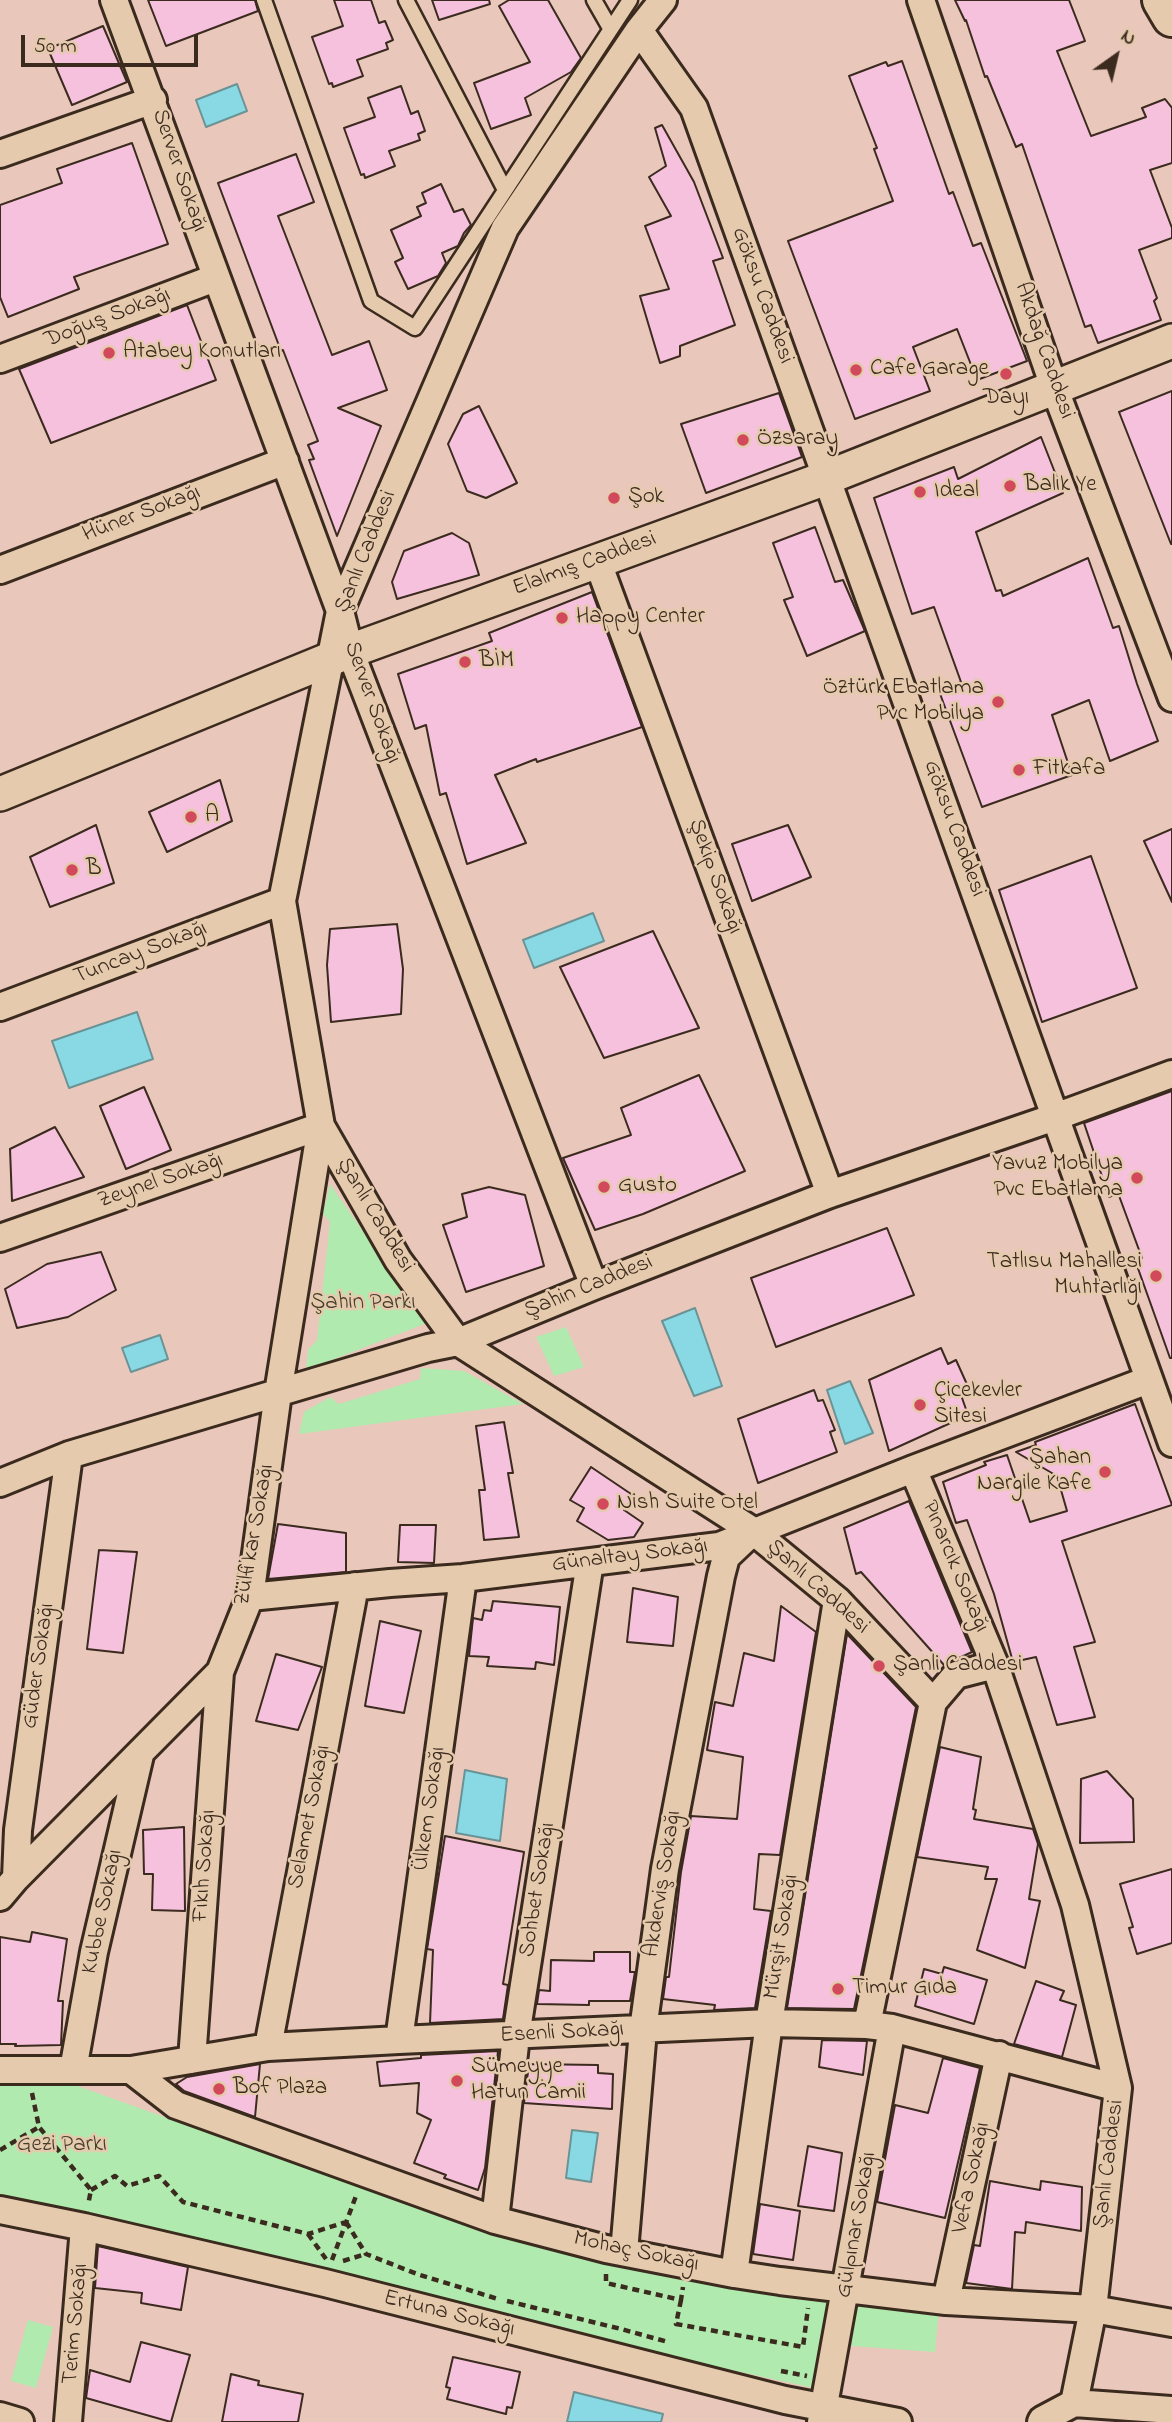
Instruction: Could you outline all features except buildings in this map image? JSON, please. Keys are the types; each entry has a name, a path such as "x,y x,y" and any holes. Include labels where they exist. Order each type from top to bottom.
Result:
{"main road":[{"path":"1162,0 1172,17"}],"street":[{"name":"Server Sokağı","path":"114,0 340,611"},
{"name":"Şanlı Caddesi","path":"663,0 639,30 505,228 340,611 340,656 282,901 321,1126 398,1260 458,1342 753,1531 837,1600 933,1702"},
{"name":"Akdağ Caddesi","path":"921,0 1054,387 1172,698"},
{"name":"Göksu Caddesi","path":"639,30 694,108 1172,1443"},
{"path":"0,154 153,100"},
{"name":"Doğuş Sokağı","path":"0,359 215,278"},
{"name":"Elalmış Caddesi","path":"0,794 340,656 826,478 1172,341"},
{"name":"Hüner Sokağı","path":"0,570 285,461"},
{"name":"Şekip Sokağı","path":"597,560 830,1194"},
{"name":"Server Sokağı","path":"340,656 594,1286"},
{"name":"Tuncay Sokağı","path":"0,1007 282,901"},
{"name":"Şahin Caddesi","path":"0,1483 69,1455 428,1348 458,1342 830,1194 1172,1074"},
{"name":"Zeynel Sokağı","path":"0,1237 321,1126"},
{"name":"Zülfikar Sokağı","path":"8,1888 220,1672 250,1597 278,1393 321,1126"},
{"name":"Günaltay Sokağı","path":"250,1597 463,1578 719,1546 1148,1380"},
{"name":"Güder Sokağı","path":"8,1888 69,1455"},
{"name":"Pınarcık Sokağı","path":"913,1469 995,1665"},
{"name":"Akderviş Sokağı","path":"624,2252 643,2030 664,1869 726,1557 753,1531"},
{"name":"Sohbet Sokağı","path":"495,2220 516,2036 590,1562"},
{"name":"Ülkem Sokağı","path":"399,2040 463,1578"},
{"name":"Selamet Sokağı","path":"268,2047 355,1586"},
{"name":"Mürşit Sokağı","path":"733,2274 769,2023 837,1600"},
{"path":"933,1702 956,1675 995,1665"},
{"name":"Şanlı Caddesi","path":"995,1665 1075,1905 1118,2088 1090,2322 1074,2403"},
{"name":"Fıkıh Sokağı","path":"192,2060 220,1672"},
{"name":"Gülpınar Sokağı","path":"822,2414 846,2289 880,2026 933,1702"},
{"name":"Kubbe Sokağı","path":"73,2070 94,1952 139,1755"},
{"name":"Esenli Sokağı","path":"0,2070 131,2070 268,2047 769,2023 880,2026 1118,2088"},
{"name":"Vefa Sokağı","path":"946,2301 999,2055"},
{"name":"Mohaç Sokağı","path":"131,2070 176,2105 495,2220 624,2252 733,2274 1090,2322 1172,2323"},
{"name":"Ertuna Sokağı","path":"0,2210 325,2283 772,2396 822,2414 898,2422"},
{"name":"Terim Sokağı","path":"68,2422 85,2227"},
{"path":"1041,2422 1074,2403 1172,2410"},
{"path":"0,2416 20,2422"}],"lane":[{"path":"264,0 371,301 415,328 630,0"},
{"path":"406,0 505,190"},
{"path":"594,0 610,28"}],"path":[{"path":"27,2069 39,2127 90,2190 115,2176 127,2186 159,2176 183,2202 308,2234 346,2222"},
{"path":"0,2150 39,2127"},
{"path":"346,2222 366,2254 417,2274 498,2299 670,2343"},
{"path":"330,2265 346,2222"},
{"path":"308,2234 330,2265"},
{"path":"330,2265 366,2254"},
{"path":"681,2300 676,2324 803,2347 808,2307"},
{"path":"778,2371 829,2379"}],"green space":[{"name":"Şahin Parkı","path":"330,1184 427,1323 306,1370 308,1350 317,1340 330,1222 323,1214"},
{"path":"566,1327 584,1367 554,1376 536,1337"},
{"path":"421,1368 464,1371 523,1404 299,1434 304,1412 330,1397 339,1404 420,1379"},
{"name":"Gezi Parkı","path":"61,2080 491,2234 603,2257 831,2294 818,2389 572,2335 114,2220 0,2195 0,2083"},
{"path":"857,2300 939,2309 935,2352 851,2346"},
{"path":"28,2320 53,2327 36,2388 11,2381"}],"water":[{"path":"237,84 247,111 206,127 196,100"},
{"path":"593,913 604,941 534,968 523,940"},
{"path":"137,1012 153,1059 69,1088 52,1041"},
{"path":"695,1308 722,1386 694,1396 662,1321"},
{"path":"160,1335 168,1359 131,1372 122,1348"},
{"path":"850,1381 873,1433 845,1444 827,1390"},
{"path":"465,1770 507,1779 500,1841 456,1833"},
{"path":"572,2130 598,2133 591,2182 566,2178"},
{"path":"574,2392 663,2414 661,2422 567,2422"}],"place":[{"name":"Atabey Konutları","path":"109,353"},
{"name":"Cafe Garage","path":"856,370"},
{"name":"Dayı","path":"1006,374"},
{"name":"Özsaray","path":"743,440"},
{"name":"Balık Ye","path":"1010,486"},
{"name":"Ideal","path":"920,492"},
{"name":"Şok","path":"614,498"},
{"name":"Happy Center","path":"562,618"},
{"name":"BİM","path":"465,662"},
{"name":"Öztürk Ebatlama Pvc Mobilya","path":"998,702"},
{"name":"Fitkafa","path":"1019,770"},
{"name":"A","path":"191,817"},
{"name":"B","path":"72,870"},
{"name":"Yavuz Mobilya Pvc Ebatlama","path":"1137,1178"},
{"name":"Gusto","path":"604,1187"},
{"name":"Tatlısu Mahallesi Muhtarlığı","path":"1156,1276"},
{"name":"Çicekevler Sitesi","path":"920,1405"},
{"name":"Şahan Nargile Kafe","path":"1105,1472"},
{"name":"Nish Suite Otel","path":"603,1504"},
{"name":"Şanli Caddesi","path":"879,1666"},
{"name":"Timur Gıda","path":"838,1989"},
{"name":"Sümeyye Hatun Camii","path":"457,2081"},
{"name":"Bof Plaza","path":"219,2089"}]}
